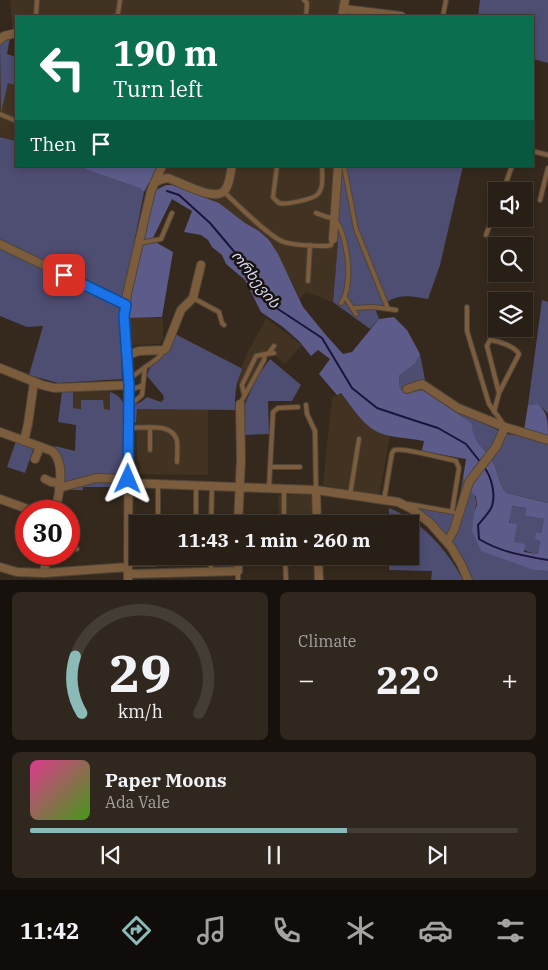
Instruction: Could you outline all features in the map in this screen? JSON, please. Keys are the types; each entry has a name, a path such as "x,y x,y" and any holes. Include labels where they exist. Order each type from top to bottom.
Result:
{"street":[{"path":"346,0 343,12 386,15"},
{"path":"0,40 4,36 15,33"},
{"path":"128,571 129,385 124,316 151,191 162,167"},
{"path":"154,183 168,178 213,195 224,192 227,188 232,167"},
{"path":"333,239 338,167"},
{"path":"0,244 126,305"},
{"path":"128,355 138,351 164,350 168,345 181,310 193,298 202,265"},
{"path":"0,368 54,388 129,385"},
{"path":"24,441 34,382"},
{"path":"407,389 422,384 458,408 505,427 548,440"},
{"path":"238,515 241,459 240,404"},
{"path":"447,542 454,530 455,512 469,482 496,447 505,427"},
{"path":"0,432 52,451 57,456 60,470 57,500"},
{"path":"35,459 40,447"},
{"path":"44,479 59,486 96,478 158,484 316,490 398,502 412,509 430,523 447,542 461,564 468,580"},
{"path":"316,490 317,515"},
{"path":"0,499 15,504"},
{"path":"44,574 45,565"},
{"path":"0,567 17,572 44,574 128,571 238,571 238,565"},
{"path":"318,565 319,580"}],"lane":[{"path":"36,15 37,0"},
{"path":"117,15 120,0"},
{"path":"304,0 307,3 306,15"},
{"path":"444,15 446,0"},
{"path":"0,114 15,121"},
{"path":"534,152 548,155"},
{"path":"277,167 273,197 278,202 287,204 315,197 320,193 322,167"},
{"path":"344,167 356,228 388,309"},
{"path":"506,182 512,167"},
{"path":"540,200 548,168"},
{"path":"224,192 246,213 282,242 326,246 331,245 333,239"},
{"path":"140,243 161,238 172,213"},
{"path":"316,213 334,218 340,224 348,277 345,297 341,303"},
{"path":"486,235 489,227"},
{"path":"308,281 310,245"},
{"path":"345,297 356,314"},
{"path":"193,298 219,312 224,325"},
{"path":"467,307 467,331 489,404 505,427"},
{"path":"352,308 396,310"},
{"path":"494,412 499,393 519,354 515,349 490,340 487,346 499,393"},
{"path":"240,404 266,354 274,346"},
{"path":"129,385 164,350"},
{"path":"244,394 242,385 256,356 274,353"},
{"path":"129,406 142,395 145,368"},
{"path":"129,385 143,385"},
{"path":"306,405 307,414 315,431 316,490"},
{"path":"269,488 273,412 285,407 298,407"},
{"path":"129,428 165,428 172,431 177,439 177,462"},
{"path":"150,428 150,450"},
{"path":"350,495 359,439"},
{"path":"384,500 392,453 395,450 412,451 458,463 455,512 398,502"},
{"path":"270,468 300,467"},
{"path":"158,484 158,515"},
{"path":"196,486 196,515"},
{"path":"211,515 212,486"},
{"path":"284,489 284,515"},
{"path":"128,571 151,565"},
{"path":"211,565 211,571"},
{"path":"285,565 286,580"},
{"path":"196,571 196,580"},
{"path":"238,571 238,580"}],"shaded area":[{"path":"10,0 342,0 339,15 15,15 15,28 12,28"},
{"path":"480,0 548,0 548,63 534,59 534,15 478,15"},
{"path":"10,38 7,54 15,57 15,85 8,83 1,113 0,44"},
{"path":"0,76 15,76 15,141 0,136"},
{"path":"0,137 15,141 15,167 85,167 84,169 139,188 144,192 120,315 122,379 58,383 29,375 43,326 27,327 0,316"},
{"path":"85,167 157,167 144,192 139,188 84,169"},
{"path":"166,167 337,167 329,242 338,242 333,302 306,292 300,299 269,240 219,203 199,195 201,188 162,174"},
{"path":"341,167 463,167 440,265 428,299 406,296 389,301 376,311 379,319 370,329 333,302 338,242 335,242"},
{"path":"166,185 172,185 219,203 259,231 269,240 278,254 303,307 343,354 352,352 379,319 394,317 407,330 420,354 416,363 399,376 400,389 410,392 427,390 472,424 474,436 491,458 506,493 548,503 548,571 534,570 481,551 472,531 474,512 477,505 476,497 469,490 463,478 466,459 422,451 424,441 385,435 368,426 341,393 337,395 319,374 330,359 318,350 311,356 299,341 261,312 245,280 226,264 222,255 212,247 208,240 201,235 184,232 192,211 172,199 152,240 173,252 162,317 128,318 132,290 154,191","holes":["512,506 526,508 525,516 544,519 541,533 536,532 535,539 540,541 538,554 524,552 525,544 514,542 517,524 509,523"]},
{"path":"542,300 548,302 548,414 539,406 528,405"},
{"path":"127,318 163,318 163,339 159,344 132,345 128,341"},
{"path":"266,318 302,345 285,364 275,356 268,356 255,382 251,380 247,386 236,381 248,352"},
{"path":"175,334 241,368 236,390 235,410 137,409 136,423 134,422 133,408 136,404 147,397 161,402 164,399 163,395 147,376 150,367 166,352"},
{"path":"420,354 427,390 410,392 400,389 399,376 416,363"},
{"path":"270,359 301,385 292,401 268,401 269,434 244,435 244,406 257,377"},
{"path":"110,388 110,410 73,408 73,390"},
{"path":"73,390 73,408 81,409 81,400 103,400 104,409 110,410 110,392 122,401 126,410 124,487 83,487 83,490 62,490 54,449 55,446 75,451 76,425 58,422 62,391"},
{"path":"340,393 359,417 381,433 390,435 379,496 323,485 332,397"},
{"path":"537,404 545,414 548,437 524,430 528,405"},
{"path":"136,409 208,409 208,475 140,474 140,462 137,462"},
{"path":"455,410 506,434 523,436 548,443 548,503 506,493 491,458 474,436 471,424"},
{"path":"16,441 34,447 25,473 7,467"},
{"path":"463,478 474,494 476,507 474,512 534,570 548,571 548,580 470,580 467,569 411,506 456,514"},
{"path":"311,494 312,515 279,515 278,495"},
{"path":"511,506 526,508 525,516 544,519 541,533 536,532 540,540 538,554 521,548 512,538 509,524"},
{"path":"389,508 403,515 389,515"},
{"path":"419,526 441,547 463,580 431,580 432,571 389,570 389,565 419,565"}],"waterway":[{"name":"ორხევის","path":"167,191 179,195 210,223 254,275 278,309 322,338 352,388 377,408 413,420"},
{"name":"ორხევის","path":"413,420 438,428 466,444 481,463"},
{"name":"ორხევის","path":"484,467 492,485 493,501 490,511 478,525 479,539 504,550 548,560"}],"route":[{"path":"64,275 126,305 124,316 129,385 128,479"}]}
